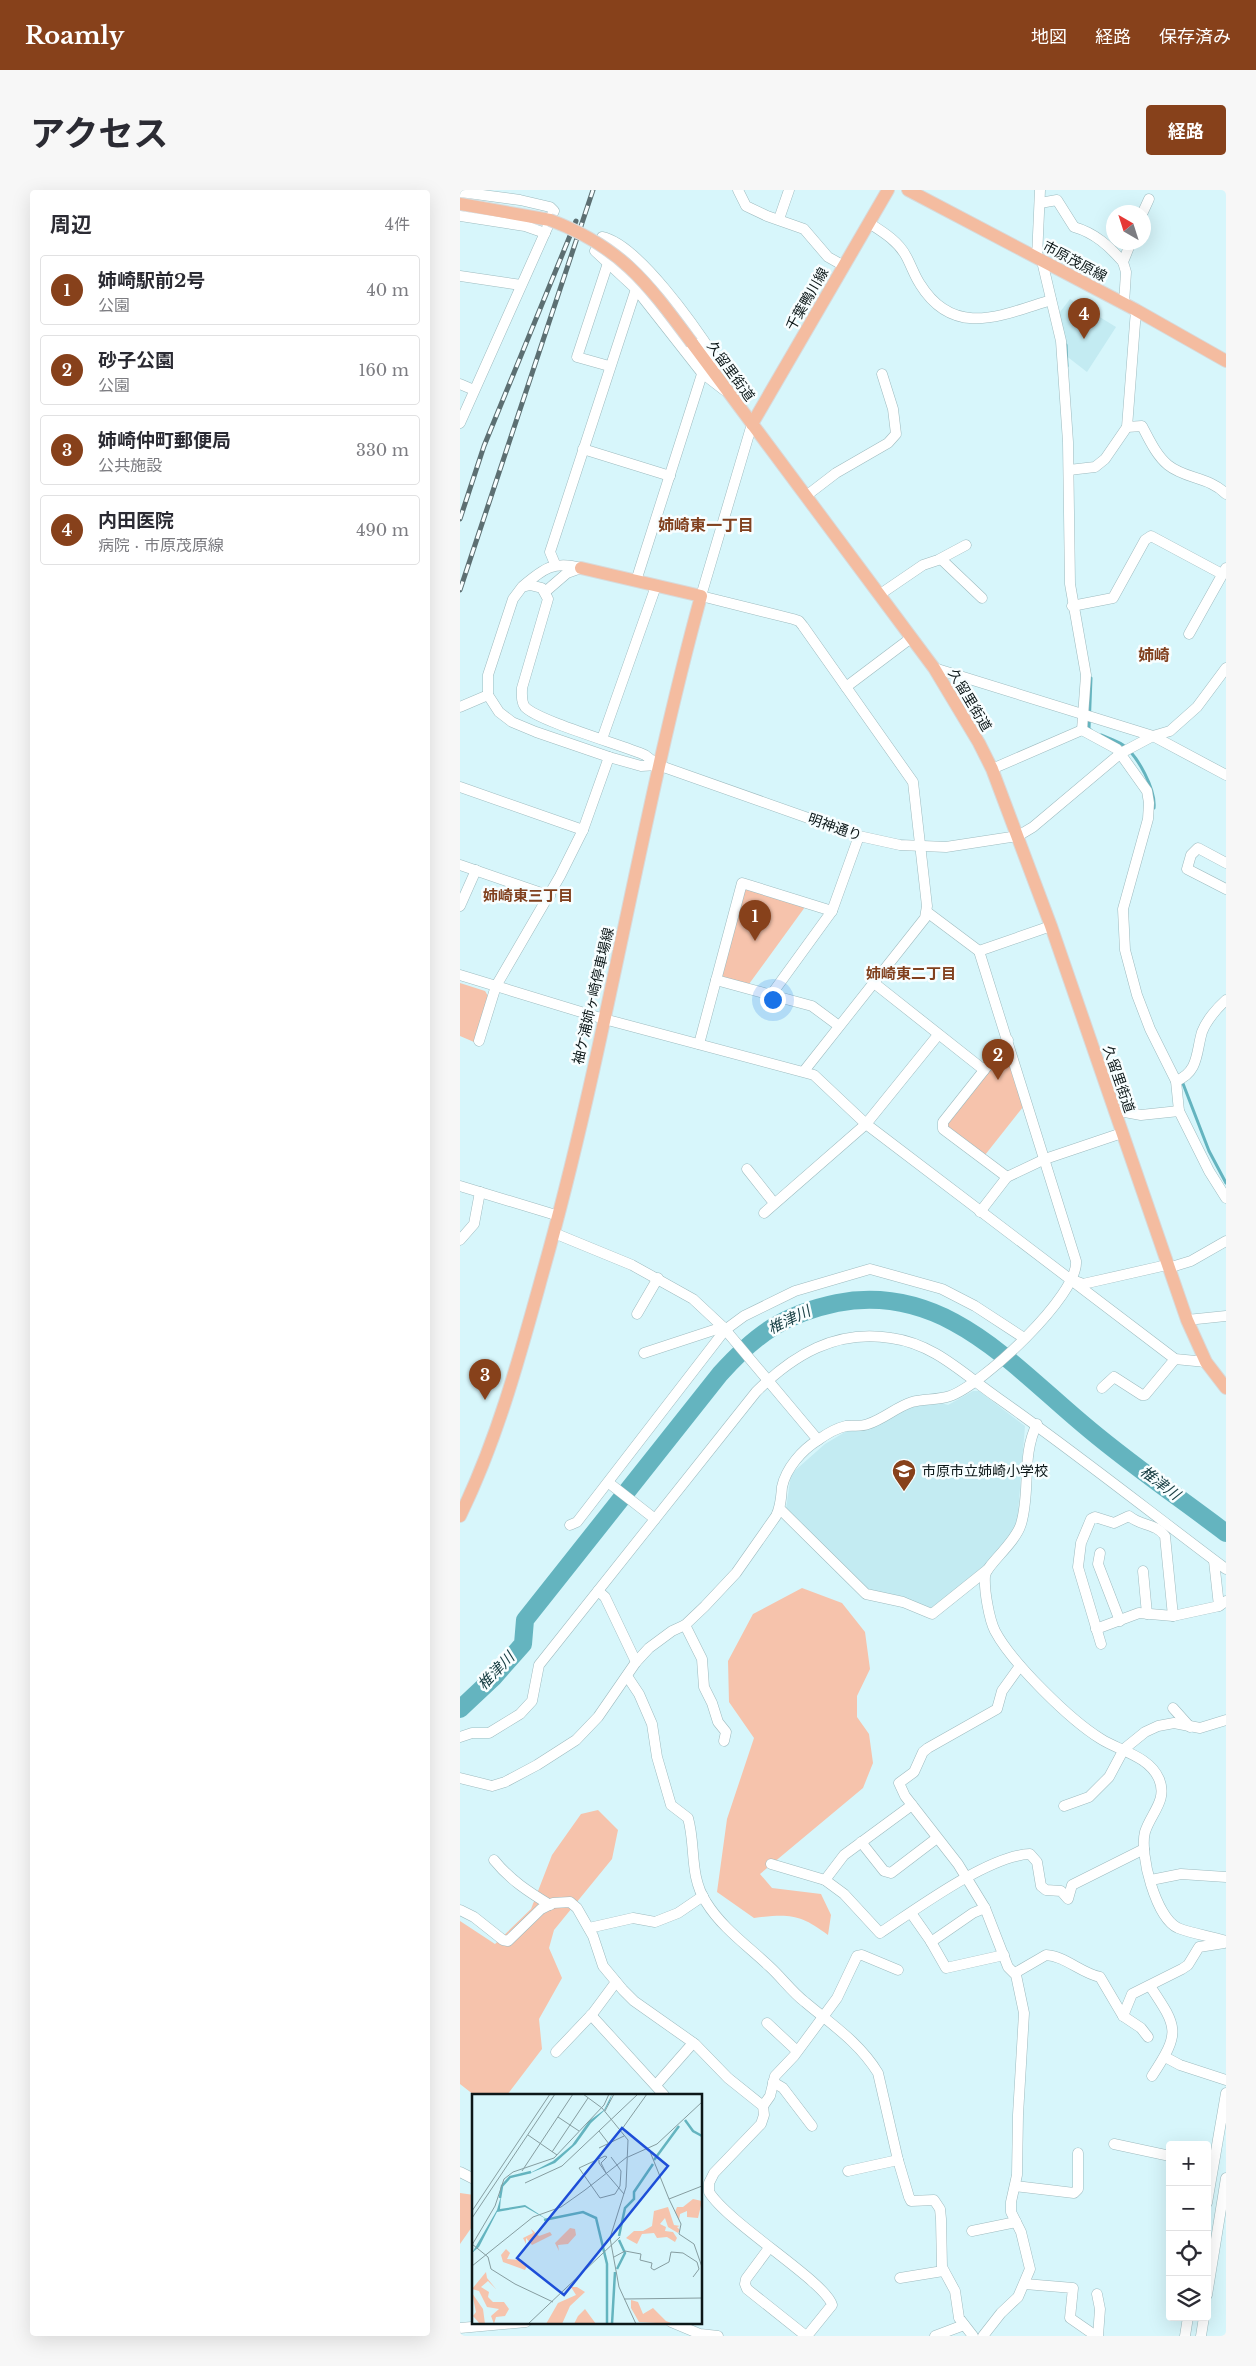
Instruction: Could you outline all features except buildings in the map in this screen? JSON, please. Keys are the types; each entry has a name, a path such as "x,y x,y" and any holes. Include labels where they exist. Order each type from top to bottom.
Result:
{"main road":[{"name":"千葉鴨川線","path":"752,424 888,190"},
{"name":"市原茂原線","path":"908,190 1136,310 1226,361"},
{"name":"久留里街道","path":"460,204 540,217 602,244 641,277 692,343 707,370 752,424 934,668 992,769 1051,926 1187,1320 1206,1362 1226,1388"},
{"path":"581,568 701,596"},
{"name":"袖ケ浦姉ヶ崎停車場線","path":"460,1516 480,1474 497,1428 559,1216 604,1019 658,765 701,596"}],"street":[{"path":"738,190 746,206 804,230 828,257 844,266"},
{"path":"779,219 789,190"},
{"path":"1040,190 1040,260 1061,341 1069,470 1068,540 1072,606 1086,675 1082,730"},
{"path":"465,192 520,200 550,208 554,211 552,215"},
{"path":"1146,205 1149,199"},
{"path":"1040,203 1057,200 1074,227 1085,230 1104,242 1123,262 1126,272 1124,304"},
{"path":"460,216 547,229 460,423"},
{"path":"869,223 892,239 905,254 920,285 935,302 950,314 975,319 987,319 1051,300"},
{"path":"636,581 707,370 716,358 675,303 636,258 611,239 602,237 595,251 636,289 707,370"},
{"path":"1123,262 1128,250"},
{"path":"608,263 577,356 609,366"},
{"path":"460,276 521,285"},
{"path":"554,564 550,552 609,366 636,289"},
{"path":"1069,470 1095,467 1110,454 1127,427 1136,310"},
{"path":"806,496 836,473 888,443 896,434 893,410 882,374"},
{"path":"460,384 474,390"},
{"path":"752,424 701,596 799,621 913,782 927,912 925,918 804,1071"},
{"path":"1127,427 1142,426 1162,459 1169,466 1218,486 1226,494"},
{"path":"583,449 670,476"},
{"path":"1072,606 1113,598 1145,540 1151,536 1224,571 1189,634"},
{"path":"879,595 923,565 966,545"},
{"path":"941,558 982,598"},
{"path":"460,707 488,695 488,675 513,599 522,587 554,564 569,564 581,568"},
{"path":"522,587 537,585 545,592 567,573 581,568"},
{"path":"602,739 656,586"},
{"name":"明神通り","path":"545,592 548,599 547,607 522,688 521,699 524,706 541,717 645,754 658,765"},
{"path":"846,687 912,638"},
{"path":"934,668 1153,736 1226,775"},
{"path":"1018,836 1033,827 1121,753 1153,736 1170,731 1197,707 1226,668"},
{"name":"明神通り","path":"488,695 499,712 512,722 635,765 658,765 858,836 921,847 946,847 1018,836"},
{"path":"992,769 1082,730"},
{"path":"1082,730 1121,753 1147,791 1149,803 1145,836 1123,909 1125,950 1137,995 1150,1029 1176,1081 1179,1111 1209,1171 1226,1198"},
{"path":"479,1041 496,986 550,896 584,830 609,757"},
{"path":"460,787 584,830"},
{"path":"771,995 832,911 858,836"},
{"path":"1226,863 1198,848 1191,855 1187,869 1226,890"},
{"path":"460,864 550,896"},
{"path":"460,906 476,870"},
{"path":"699,1044 742,883 832,911"},
{"path":"460,1778 492,1786 505,1782 537,1765 576,1740 589,1728 636,1662 649,1648 672,1631 685,1625 736,1572 780,1509 782,1487 788,1469 818,1440 845,1426 867,1425 895,1409 912,1402 949,1397 976,1381 1044,1320 1072,1280 1076,1270 1076,1261 979,951 927,912"},
{"path":"979,951 1051,926"},
{"path":"460,975 604,1019 814,1075 866,1124 1175,1358 1206,1362"},
{"path":"716,980 812,1006 838,1026"},
{"path":"874,982 984,1070"},
{"path":"1176,1081 1184,1078 1193,1069 1204,1026 1226,1000"},
{"path":"764,1213 866,1124 938,1035"},
{"path":"1007,1177 943,1129 942,1122 1008,1040"},
{"path":"1114,1110 1141,1115 1179,1111"},
{"path":"980,1212 1007,1177 1044,1159 1122,1133"},
{"path":"748,1169 774,1204"},
{"path":"460,1186 559,1216"},
{"path":"460,1240 474,1224 480,1192"},
{"path":"554,1232 632,1264 694,1300 724,1329 818,1440"},
{"path":"1072,1280 1083,1284 1168,1267 1190,1261 1226,1241"},
{"path":"644,1353 724,1329 744,1316 795,1291 870,1269 942,1289 975,1306 1024,1338"},
{"path":"637,1314 658,1278"},
{"path":"1187,1320 1226,1316"},
{"path":"570,1525 577,1522 609,1483 724,1329"},
{"path":"460,1738 472,1733 489,1733 520,1714 532,1701 539,1665 768,1380 792,1360 811,1348 831,1341 865,1336 906,1340 927,1347 1037,1424 1226,1569"},
{"path":"1102,1388 1114,1376 1142,1395 1145,1395 1175,1358"},
{"path":"780,1509 866,1594 903,1602 925,1613 932,1614 987,1570 1009,1547 1022,1522 1028,1445 1037,1424"},
{"path":"609,1483 655,1519"},
{"path":"1101,1644 1078,1567 1081,1543 1091,1519 1095,1517 1114,1523 1129,1516 1136,1500"},
{"path":"1129,1516 1134,1520 1158,1528 1165,1536 1173,1616"},
{"path":"1100,1553 1098,1564 1120,1620"},
{"path":"1096,1629 1139,1613 1173,1616 1223,1603 1214,1560"},
{"path":"987,1570 985,1576 992,1624 1020,1666 1085,1726 1102,1739 1124,1749 1147,1764 1159,1779 1161,1802 1145,1834 1144,1849 1157,1900 1168,1920 1178,1928 1226,1941"},
{"path":"1143,1571 1147,1614"},
{"path":"598,1591 605,1597 636,1662"},
{"path":"685,1625 702,1660 704,1687 718,1722 726,1732 724,1741"},
{"path":"983,2336 1001,2313 1018,2297 1030,2269 1029,2260 1012,2212 1011,2202 1017,2175 1018,2115 1025,2034 1020,1986 1015,1973 1008,1967 986,1908 967,1877 912,1805 899,1783 914,1772 923,1752 997,1710 1002,1691 1020,1666"},
{"path":"627,1676 639,1694 652,1724 657,1757 671,1805 688,1818 695,1876 703,1896 736,1937 771,1967 804,2002 824,2016 871,2061 878,2072 898,2160 911,2201 934,2200 940,2209 940,2256 943,2271 955,2291 957,2310 964,2325 973,2336"},
{"path":"1173,1708 1190,1727"},
{"path":"1064,1806 1089,1797 1108,1776 1124,1749 1132,1740 1158,1726 1174,1723 1200,1728 1226,1720"},
{"path":"825,1880 844,1855 912,1805"},
{"path":"862,1842 884,1871 890,1873 937,1838"},
{"path":"771,1864 825,1880 844,1894 880,1933 967,1877 1019,1854 1030,1854 1037,1862 1041,1886 1046,1890 1061,1891 1068,1899 1072,1885 1144,1849"},
{"path":"494,1860 505,1874 550,1904"},
{"path":"1151,1880 1181,1874 1226,1878"},
{"path":"588,1928 633,1918 655,1922 678,1913 703,1896"},
{"path":"460,1910 474,1917 503,1940 508,1941 541,1909 562,1901 570,1902 578,1908 601,1954 603,1966 616,1982 634,2001 693,2043 728,2078 763,2106"},
{"path":"932,1942 972,1913 986,1908"},
{"path":"910,1912 932,1942 946,1968 1004,1955"},
{"path":"1123,2016 1132,1994 1188,1965 1198,1947 1226,1941"},
{"path":"1015,1973 1046,1955 1059,1958 1100,1977 1123,2016 1141,2028 1148,2037"},
{"path":"769,2248 746,2279 747,2289 807,2336 832,2304 830,2299 815,2283 769,2248 714,2199 709,2192 709,2183 714,2173 761,2124 764,2115 763,2106 770,2096 773,2082 824,2016 846,1982 853,1960 857,1956 862,1956 898,1970"},
{"path":"556,2052 591,2015 616,1982"},
{"path":"1150,1986 1173,2024 1170,2048 1152,2076"},
{"path":"591,2015 663,2094"},
{"path":"767,2023 797,2051"},
{"path":"656,2085 693,2043"},
{"path":"1165,2057 1180,2065 1226,2080"},
{"path":"773,2082 783,2088 812,2126"},
{"path":"1211,2160 1226,2093"},
{"path":"1114,2144 1166,2155"},
{"path":"1014,2186 1074,2193 1078,2188 1078,2153"},
{"path":"848,2171 898,2160"},
{"path":"460,2172 472,2178"},
{"path":"1210,2276 1226,2178"},
{"path":"972,2231 1016,2222"},
{"path":"900,2278 943,2271"},
{"path":"1025,2284 1073,2288 1070,2318 1097,2336 1100,2308 1097,2294"},
{"path":"1185,2336 1187,2321"},
{"path":"1201,2336 1203,2321"},
{"path":"460,2328 504,2324"},
{"path":"675,2324 700,2335 718,2336"},
{"path":"935,2336 964,2325"}],"shaded area":[{"path":"1070,299 1116,327 1087,372 1060,351 1057,316"},
{"path":"747,888 805,907 749,984 724,978 722,974 743,890"},
{"path":"460,983 485,991 488,996 474,1042 460,1036"},
{"path":"1003,1053 1007,1054 1023,1107 985,1155 948,1127 947,1123"},
{"name":"市原市立姉崎小学校","path":"973,1391 979,1391 1025,1426 1017,1525 998,1555 933,1611 865,1589 786,1509 791,1474 825,1444 845,1432 869,1429 910,1407 939,1402 948,1405"},
{"path":"802,1588 842,1603 865,1632 870,1669 857,1696 857,1717 869,1734 873,1763 863,1788 760,1874 772,1888 821,1894 831,1915 828,1935 809,1922 793,1917 754,1918 717,1892 727,1819 754,1738 729,1702 728,1661 753,1614"},
{"path":"598,1810 618,1830 612,1859 554,1930 549,1948 562,1978 539,2019 542,2049 508,2094 473,2094 460,2084 460,1921 495,1944 531,1909 552,1855 581,1814"},
{"path":"460,2193 472,2195 472,2227 460,2244"}],"waterway":[{"path":"1066,345 1067,366"},
{"path":"1091,678 1089,729 1091,730"},
{"path":"1101,735 1123,745 1140,765 1152,792 1154,808"},
{"path":"1182,1081 1209,1151 1226,1183"},
{"name":"椎津川","path":"460,1709 493,1678 523,1644 525,1620 720,1374 746,1348 772,1328 801,1313 837,1303 876,1300 912,1305 945,1318 976,1335 1005,1357 1106,1443 1226,1533"}],"railway":[{"path":"460,590 593,190"},
{"path":"460,519 484,446 576,221"}],"place":[{"name":"内田医院","path":"1084,339"},
{"name":"姉崎駅前2号","path":"755,941"},
{"name":"砂子公園","path":"998,1080"},
{"name":"姉崎仲町郵便局","path":"485,1400"},
{"name":"市原市立姉崎小学校","path":"904,1492"}],"district":[{"name":"姉崎東一丁目","path":"706,525"},
{"name":"姉崎","path":"1154,655"},
{"name":"姉崎東三丁目","path":"528,896"},
{"name":"姉崎東二丁目","path":"911,974"}]}
